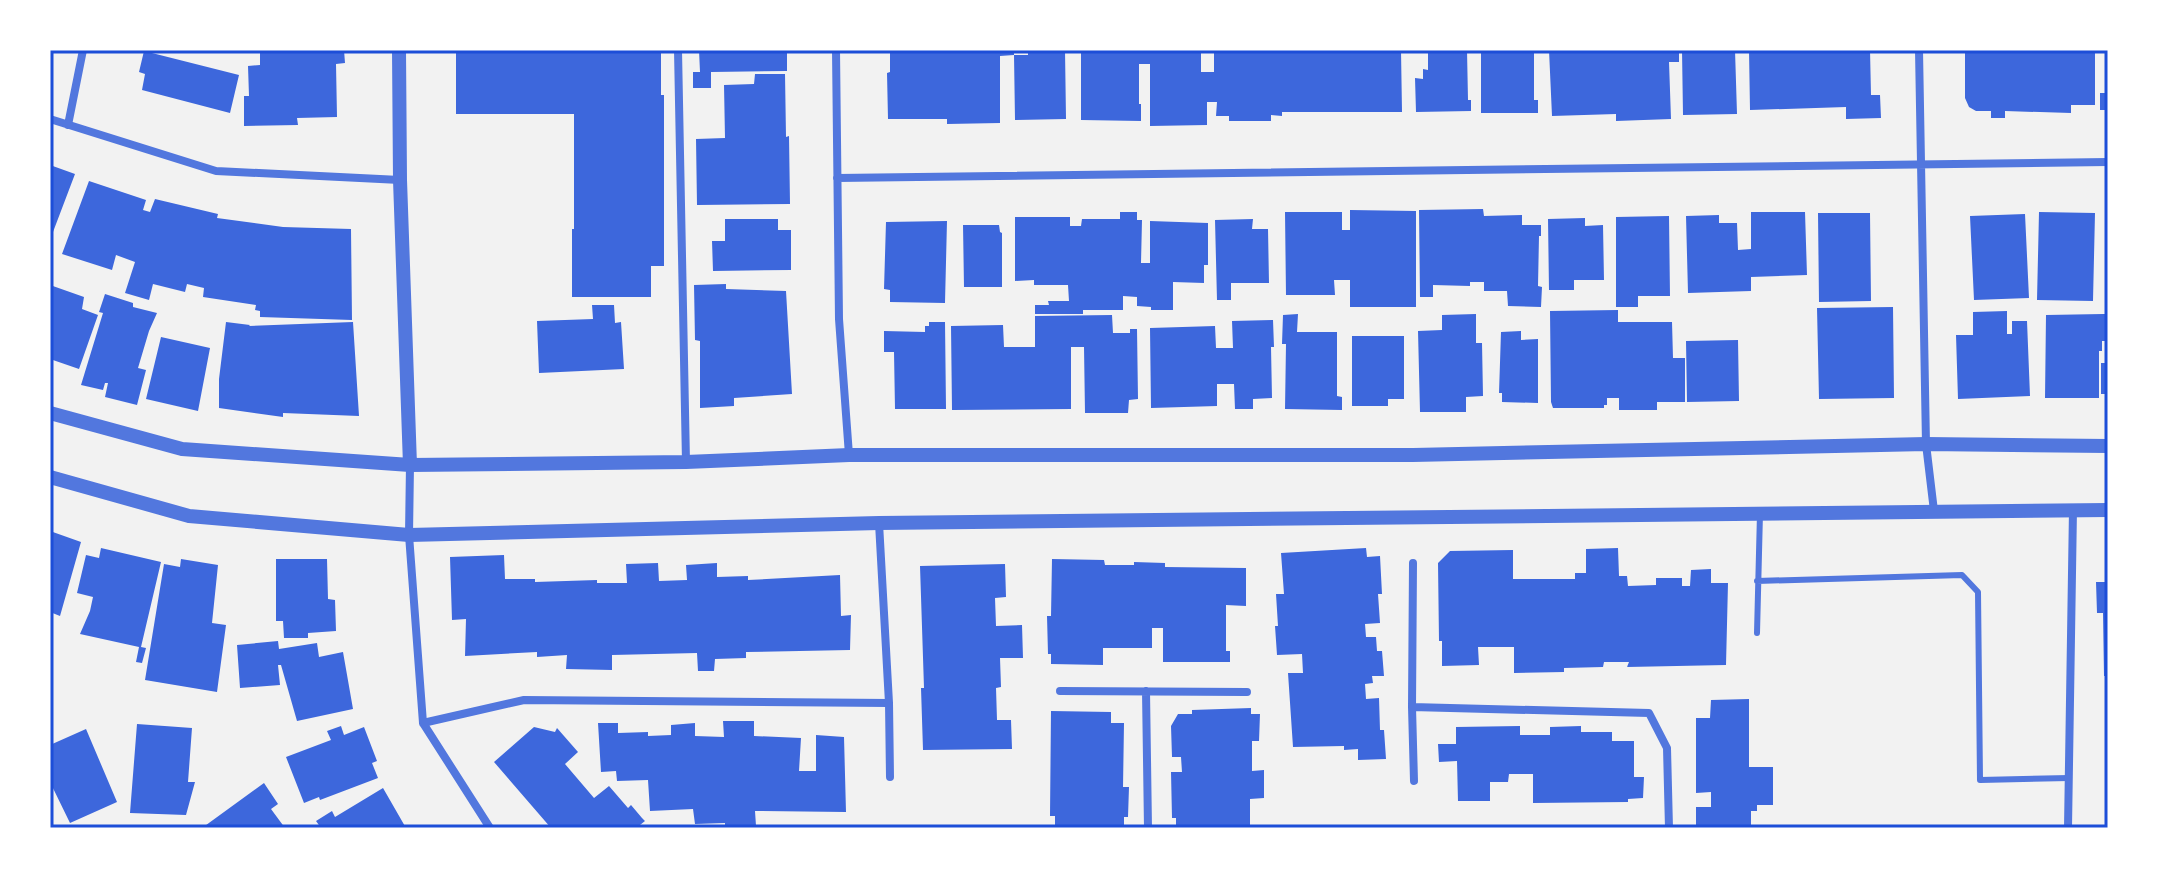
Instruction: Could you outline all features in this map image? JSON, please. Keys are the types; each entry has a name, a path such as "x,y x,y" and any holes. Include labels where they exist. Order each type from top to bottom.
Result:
{"street":[{"path":"68,125 83,50"},
{"path":"399,50 400,180 410,465 409,535 423,723 490,828"},
{"path":"678,50 686,462"},
{"path":"836,50 839,319 849,455"},
{"path":"1919,50 1926,444 1934,511"},
{"path":"50,119 216,171 400,180"},
{"path":"837,178 2108,162"},
{"path":"50,413 182,449 410,465 686,462 849,455 1413,455 1926,444 2108,446"},
{"path":"50,477 189,516 409,535 879,523 2108,510"},
{"path":"2068,828 2073,509"},
{"path":"879,523 890,777"},
{"path":"1413,563 1414,781"},
{"path":"1060,691 1247,692"},
{"path":"1146,691 1148,828"},
{"path":"423,723 524,700 889,703"},
{"path":"1412,707 1649,713 1667,748 1669,828"}],"lane":[{"path":"1757,633 1760,513"},
{"path":"1757,581 1962,575 1978,592 1980,780 2069,778"}],"building":[{"path":"260,50 344,50 345,63 336,64 337,117 297,118 298,125 244,126 244,96 249,96 248,66 260,65"},
{"path":"456,50 661,50 664,266 651,266 651,297 572,297 574,114 456,114"},
{"path":"699,50 787,50 787,71 711,72 711,88 693,88 693,72 700,72"},
{"path":"890,50 1014,50 1014,55 1000,56 1000,123 947,124 947,119 888,119"},
{"path":"1028,50 1065,50 1066,119 1015,120 1014,55 1028,55"},
{"path":"1081,50 1201,50 1201,72 1214,72 1214,50 1401,50 1402,112 1282,112 1282,116 1271,115 1271,121 1229,121 1229,116 1216,116 1217,102 1207,102 1207,125 1150,126 1150,64 1139,64 1141,121 1081,120"},
{"path":"1428,50 1467,50 1471,111 1416,112 1415,78 1423,79 1423,69 1428,70"},
{"path":"1534,50 1534,100 1538,100 1538,113 1481,113 1481,52"},
{"path":"1549,50 1679,50 1679,62 1669,62 1671,119 1616,121 1616,114 1552,116"},
{"path":"1682,50 1735,50 1737,114 1683,115"},
{"path":"1749,50 1870,50 1871,95 1880,95 1881,118 1846,119 1846,107 1750,110"},
{"path":"1965,50 2095,50 2095,105 2071,105 2071,113 2005,111 2005,118 1991,118 1991,111 1976,111 1969,107 1965,98"},
{"path":"144,51 239,75 230,113 142,90 145,74 139,72"},
{"path":"755,74 785,74 790,204 697,205 696,139 725,138 724,85 754,84"},
{"path":"2100,93 2108,93 2108,110 2100,110"},
{"path":"50,165 75,174 53,232 50,231"},
{"path":"89,181 146,200 143,210 150,212 155,199 218,214 217,218 283,227 351,229 352,320 260,317 260,311 255,310 256,305 203,297 204,288 187,284 185,292 153,284 149,300 125,293 135,262 116,255 112,270 62,254"},
{"path":"1483,209 1484,216 1522,215 1522,225 1541,225 1538,286 1542,287 1541,307 1508,306 1507,291 1484,291 1484,282 1470,282 1470,286 1433,285 1433,297 1420,297 1419,210"},
{"path":"1350,210 1416,211 1416,307 1350,307 1350,280 1334,280 1335,295 1286,295 1285,212 1342,212 1342,230 1350,230"},
{"path":"1120,212 1137,212 1137,220 1142,220 1141,263 1150,263 1150,221 1208,223 1208,265 1204,265 1204,283 1173,282 1173,310 1151,310 1151,307 1137,306 1137,297 1123,296 1123,310 1035,314 1035,305 1049,305 1048,301 1069,301 1068,285 1034,285 1034,280 1015,281 1015,217 1070,217 1070,226 1081,226 1082,219 1120,219"},
{"path":"1751,212 1805,212 1807,275 1751,277 1751,291 1688,293 1686,216 1719,215 1719,223 1737,223 1738,250 1751,249"},
{"path":"2039,212 2095,213 2093,301 2037,300"},
{"path":"1818,213 1870,213 1871,301 1819,302"},
{"path":"2025,214 2029,298 1974,300 1970,216"},
{"path":"1669,216 1670,296 1638,296 1638,307 1616,307 1616,217"},
{"path":"1585,218 1585,226 1603,225 1604,280 1574,280 1574,290 1549,290 1548,219"},
{"path":"725,219 778,219 778,230 791,230 791,270 713,271 712,241 725,241"},
{"path":"1253,219 1252,229 1268,229 1269,283 1231,283 1231,300 1217,300 1215,220"},
{"path":"947,221 945,303 890,302 890,290 884,289 886,222"},
{"path":"963,225 999,225 1002,233 1002,287 964,287"},
{"path":"726,284 726,289 786,291 792,394 734,398 734,406 700,408 700,341 695,340 694,285"},
{"path":"50,285 84,297 82,309 98,315 79,369 50,359"},
{"path":"105,294 133,303 133,307 157,313 138,368 146,370 137,405 105,397 108,383 105,383 103,390 81,385 103,313 99,312"},
{"path":"592,305 614,305 615,323 621,322 624,369 539,373 537,321 593,319"},
{"path":"1893,307 1894,398 1819,399 1817,308"},
{"path":"1618,310 1618,322 1672,322 1673,358 1685,358 1685,402 1657,402 1657,410 1619,410 1619,398 1607,398 1604,408 1553,408 1550,311"},
{"path":"2007,311 2007,334 2012,334 2012,321 2027,321 2030,396 1958,399 1956,335 1973,335 1973,312"},
{"path":"1298,314 1297,332 1337,332 1337,396 1342,397 1342,410 1285,409 1283,315"},
{"path":"1476,314 1476,343 1482,343 1483,396 1466,397 1466,412 1420,412 1418,331 1442,330 1442,315"},
{"path":"2108,314 2108,341 2102,341 2102,351 2099,351 2099,398 2045,398 2046,315"},
{"path":"1112,315 1113,333 1130,333 1130,329 1137,329 1138,399 1129,400 1128,413 1085,413 1084,347 1071,347 1071,409 952,410 951,326 1003,325 1004,347 1035,347 1035,316"},
{"path":"1273,320 1272,398 1253,399 1253,409 1235,409 1234,384 1217,384 1217,406 1151,408 1150,328 1215,326 1216,348 1233,348 1232,321"},
{"path":"226,322 249,326 353,322 359,416 283,413 283,417 219,408"},
{"path":"929,322 945,322 946,409 895,409 894,352 884,352 884,331 925,332"},
{"path":"1521,331 1521,340 1538,339 1538,403 1502,402 1502,393 1499,393 1501,332"},
{"path":"1352,336 1404,336 1404,399 1388,399 1388,406 1352,406"},
{"path":"161,337 210,348 198,411 146,399"},
{"path":"1738,340 1739,401 1687,402 1686,341"},
{"path":"2101,363 2108,363 2108,394 2101,394"},
{"path":"50,531 81,542 60,616 50,612"},
{"path":"101,548 161,562 141,647 146,648 142,663 136,662 139,647 80,634 93,597 77,593 86,555 99,558"},
{"path":"1366,548 1367,557 1380,556 1380,623 1365,624 1366,637 1376,637 1377,651 1382,651 1384,676 1372,676 1373,683 1365,684 1366,699 1379,698 1380,730 1384,730 1386,759 1358,760 1358,749 1344,750 1344,746 1293,747 1288,673 1303,673 1302,654 1277,655 1276,594 1284,594 1281,553"},
{"path":"1618,548 1619,576 1627,576 1628,586 1656,585 1656,578 1682,578 1682,586 1690,586 1691,570 1711,569 1711,583 1728,583 1726,665 1627,667 1629,662 1604,662 1603,667 1564,668 1564,672 1514,673 1514,647 1478,647 1479,665 1442,666 1438,563 1450,551 1513,550 1513,579 1575,579 1575,573 1586,573 1586,549"},
{"path":"504,555 505,579 535,579 535,582 597,580 597,583 627,583 626,564 658,563 659,581 687,580 686,565 717,563 717,577 748,576 748,580 840,575 841,616 851,615 850,650 746,652 746,658 715,659 714,671 698,671 697,653 612,655 612,670 566,669 567,655 537,657 537,652 465,656 466,619 452,620 450,557"},
{"path":"181,559 218,565 212,623 226,625 217,692 145,680 164,564 180,567"},
{"path":"276,559 327,559 328,599 335,600 336,631 308,633 308,638 284,638 283,621 276,621"},
{"path":"1052,559 1104,560 1105,565 1134,565 1134,562 1165,563 1165,567 1246,568 1246,606 1226,605 1226,651 1230,651 1230,662 1163,662 1163,628 1152,628 1152,648 1103,648 1103,665 1051,664 1047,616 1051,616"},
{"path":"1005,564 1006,597 995,598 996,626 1022,625 1023,658 1000,658 1001,687 996,688 997,720 1011,720 1012,749 923,750 920,566"},
{"path":"2096,582 2108,582 2108,676 2104,676 2103,613 2097,613"},
{"path":"278,641 279,649 317,643 319,657 343,652 353,709 297,721 281,665 278,665 280,685 240,688 237,645"},
{"path":"1749,699 1749,767 1773,767 1773,805 1757,805 1757,811 1751,811 1751,828 1696,828 1696,807 1711,807 1711,792 1696,793 1696,718 1710,718 1711,700"},
{"path":"1251,708 1251,714 1260,714 1259,741 1252,741 1252,771 1264,770 1264,798 1250,799 1250,828 1176,828 1176,818 1172,818 1171,772 1182,772 1181,757 1172,757 1171,726 1178,714 1192,714 1192,710"},
{"path":"1051,711 1111,712 1111,723 1124,723 1123,787 1129,787 1128,817 1124,817 1124,828 1055,828 1055,816 1050,816"},
{"path":"723,721 754,721 754,736 801,738 799,771 816,771 816,735 844,737 846,812 755,811 756,826 695,824 693,809 650,811 648,780 617,781 616,771 601,772 598,723 618,723 618,733 648,732 648,736 671,735 671,725 695,723 695,736 724,737"},
{"path":"137,724 192,728 188,782 195,782 186,815 130,813"},
{"path":"341,726 344,735 364,727 377,761 372,763 378,778 304,803 286,757 331,740 327,731"},
{"path":"1520,726 1520,735 1550,735 1550,727 1581,726 1581,732 1612,732 1612,741 1634,741 1634,777 1644,777 1643,798 1628,799 1628,802 1533,803 1533,774 1509,774 1508,782 1490,782 1490,801 1458,801 1457,761 1439,762 1438,744 1456,744 1456,727"},
{"path":"534,727 555,732 557,728 578,752 565,764 594,798 609,786 628,808 631,805 645,821 640,825 643,828 551,828 494,762"},
{"path":"86,729 117,802 70,823 50,782 50,745"},
{"path":"264,783 278,804 271,809 285,828 202,828"},
{"path":"383,788 406,828 321,828 316,821 332,811 335,817"}]}
